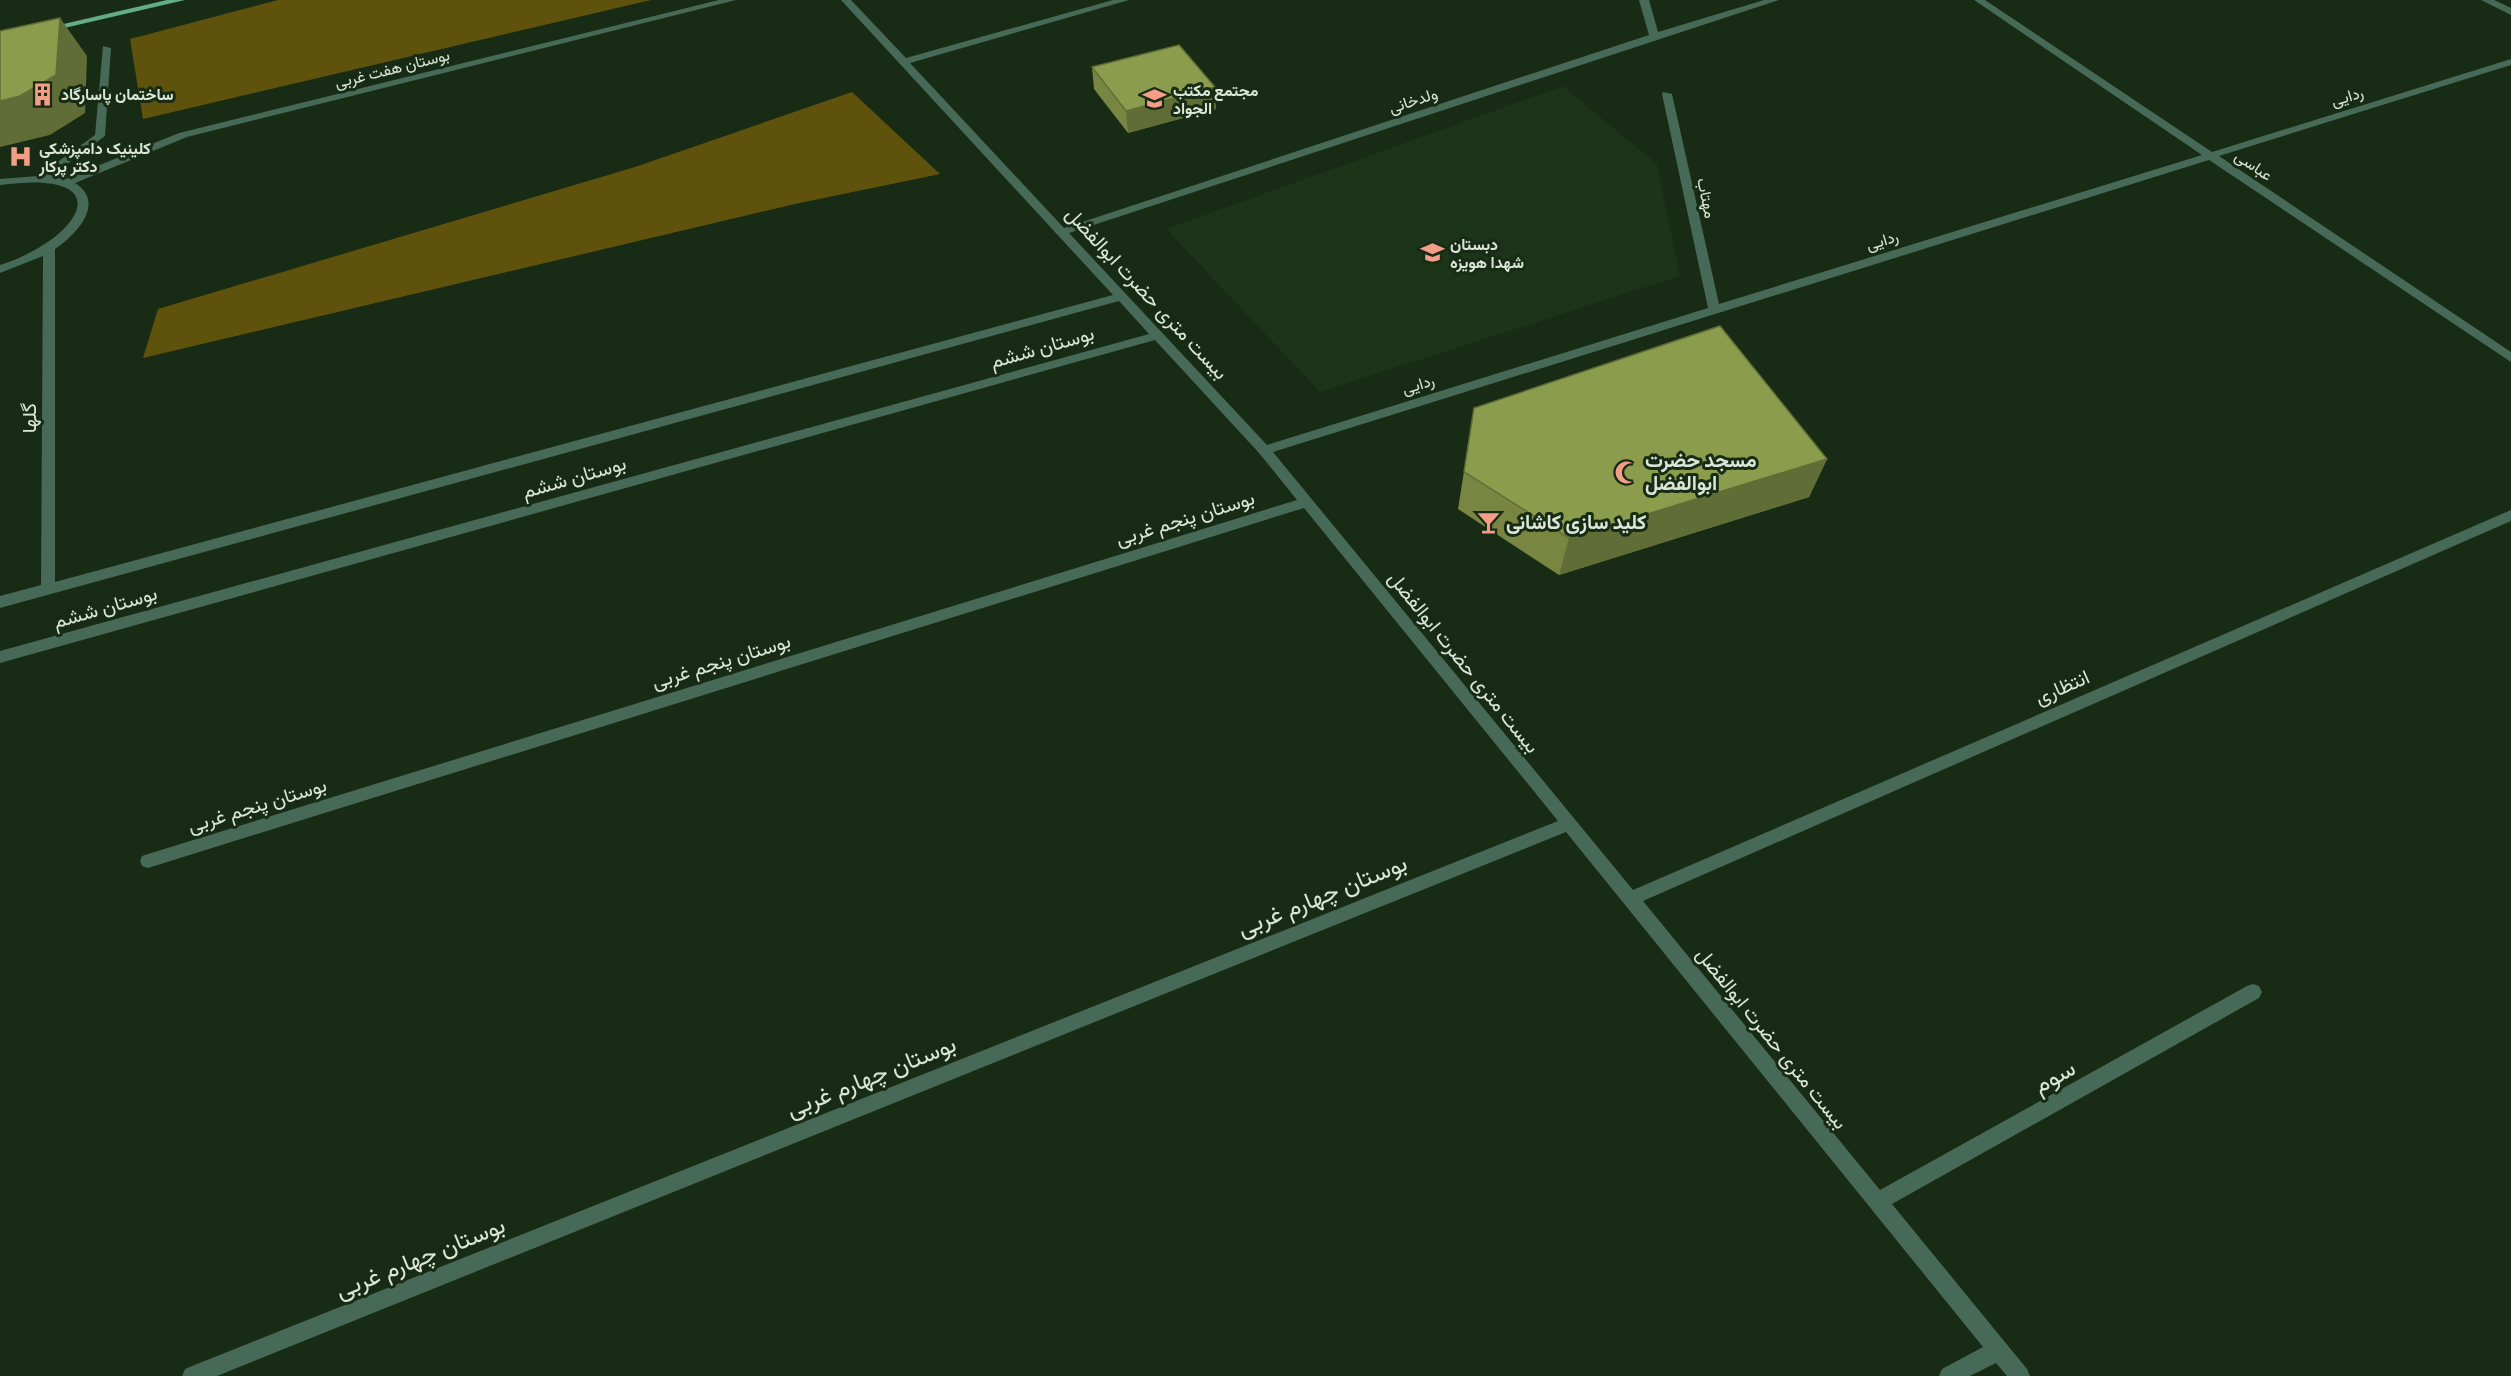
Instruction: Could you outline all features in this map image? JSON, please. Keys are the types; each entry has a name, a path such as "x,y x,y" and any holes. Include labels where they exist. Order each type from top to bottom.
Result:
{"main road":[{"path":"32,32 180,0"}],"street":[{"name":"بوستان هفت غربی","path":"66,183 183,135 731,0"},
{"name":"بیست متری حضرت ابوالفضل","path":"846,0 1264,450 2020,1376"},
{"path":"904,62 1124,0"},
{"path":"1644,0 1654,36"},
{"name":"ولدخانی","path":"1062,232 1654,36 1774,0"},
{"name":"عباسی","path":"1979,0 2511,358"},
{"path":"2486,0 2511,12"},
{"path":"39,179 100,136 106,48"},
{"name":"ردایی","path":"1264,450 2511,62"},
{"name":"مهتاب","path":"1667,94 1714,310"},
{"path":"0,182 39,179 66,183 79,191 84,203 81,217 69,232 28,259 0,269"},
{"name":"گلها","path":"48,590 49,247"},
{"name":"بوستان ششم","path":"0,602 1122,297"},
{"name":"بوستان ششم","path":"0,657 1158,335"},
{"name":"بوستان پنجم غربی","path":"148,861 1307,502"},
{"name":"انتظاری","path":"1630,899 2511,515"},
{"name":"بوستان چهارم غربی","path":"192,1376 1569,824"},
{"name":"سوم","path":"1878,1202 2253,992"},
{"path":"1950,1376 1999,1350"}],"shaded area":[{"path":"278,0 651,0 143,119 130,39"},
{"name":"دبستان شهدا هویزه","path":"1563,86 1657,164 1680,276 1320,392 1166,229"},
{"path":"852,92 940,174 795,204 143,358 158,309 635,167"}],"building":[{"path":"60,18 56,75 20,96 0,101 0,31"},
{"path":"1179,45 1215,87 1126,111 1092,67"},
{"name":"مسجد حضرت ابوالفضل","path":"1720,326 1827,459 1569,538 1464,472 1474,408"}],"place":[{"name":"ساختمان پاسارگاد","path":"43,94"},
{"name":"مجتمع مکتب الجواد","path":"1155,99"},
{"name":"کلینیک دامپزشکی دکتر پرکار","path":"21,157"},
{"name":"دبستان شهدا هویزه","path":"1432,253"},
{"name":"مسجد حضرت ابوالفضل","path":"1627,472"},
{"name":"کلید سازی کاشانی","path":"1488,522"}]}
